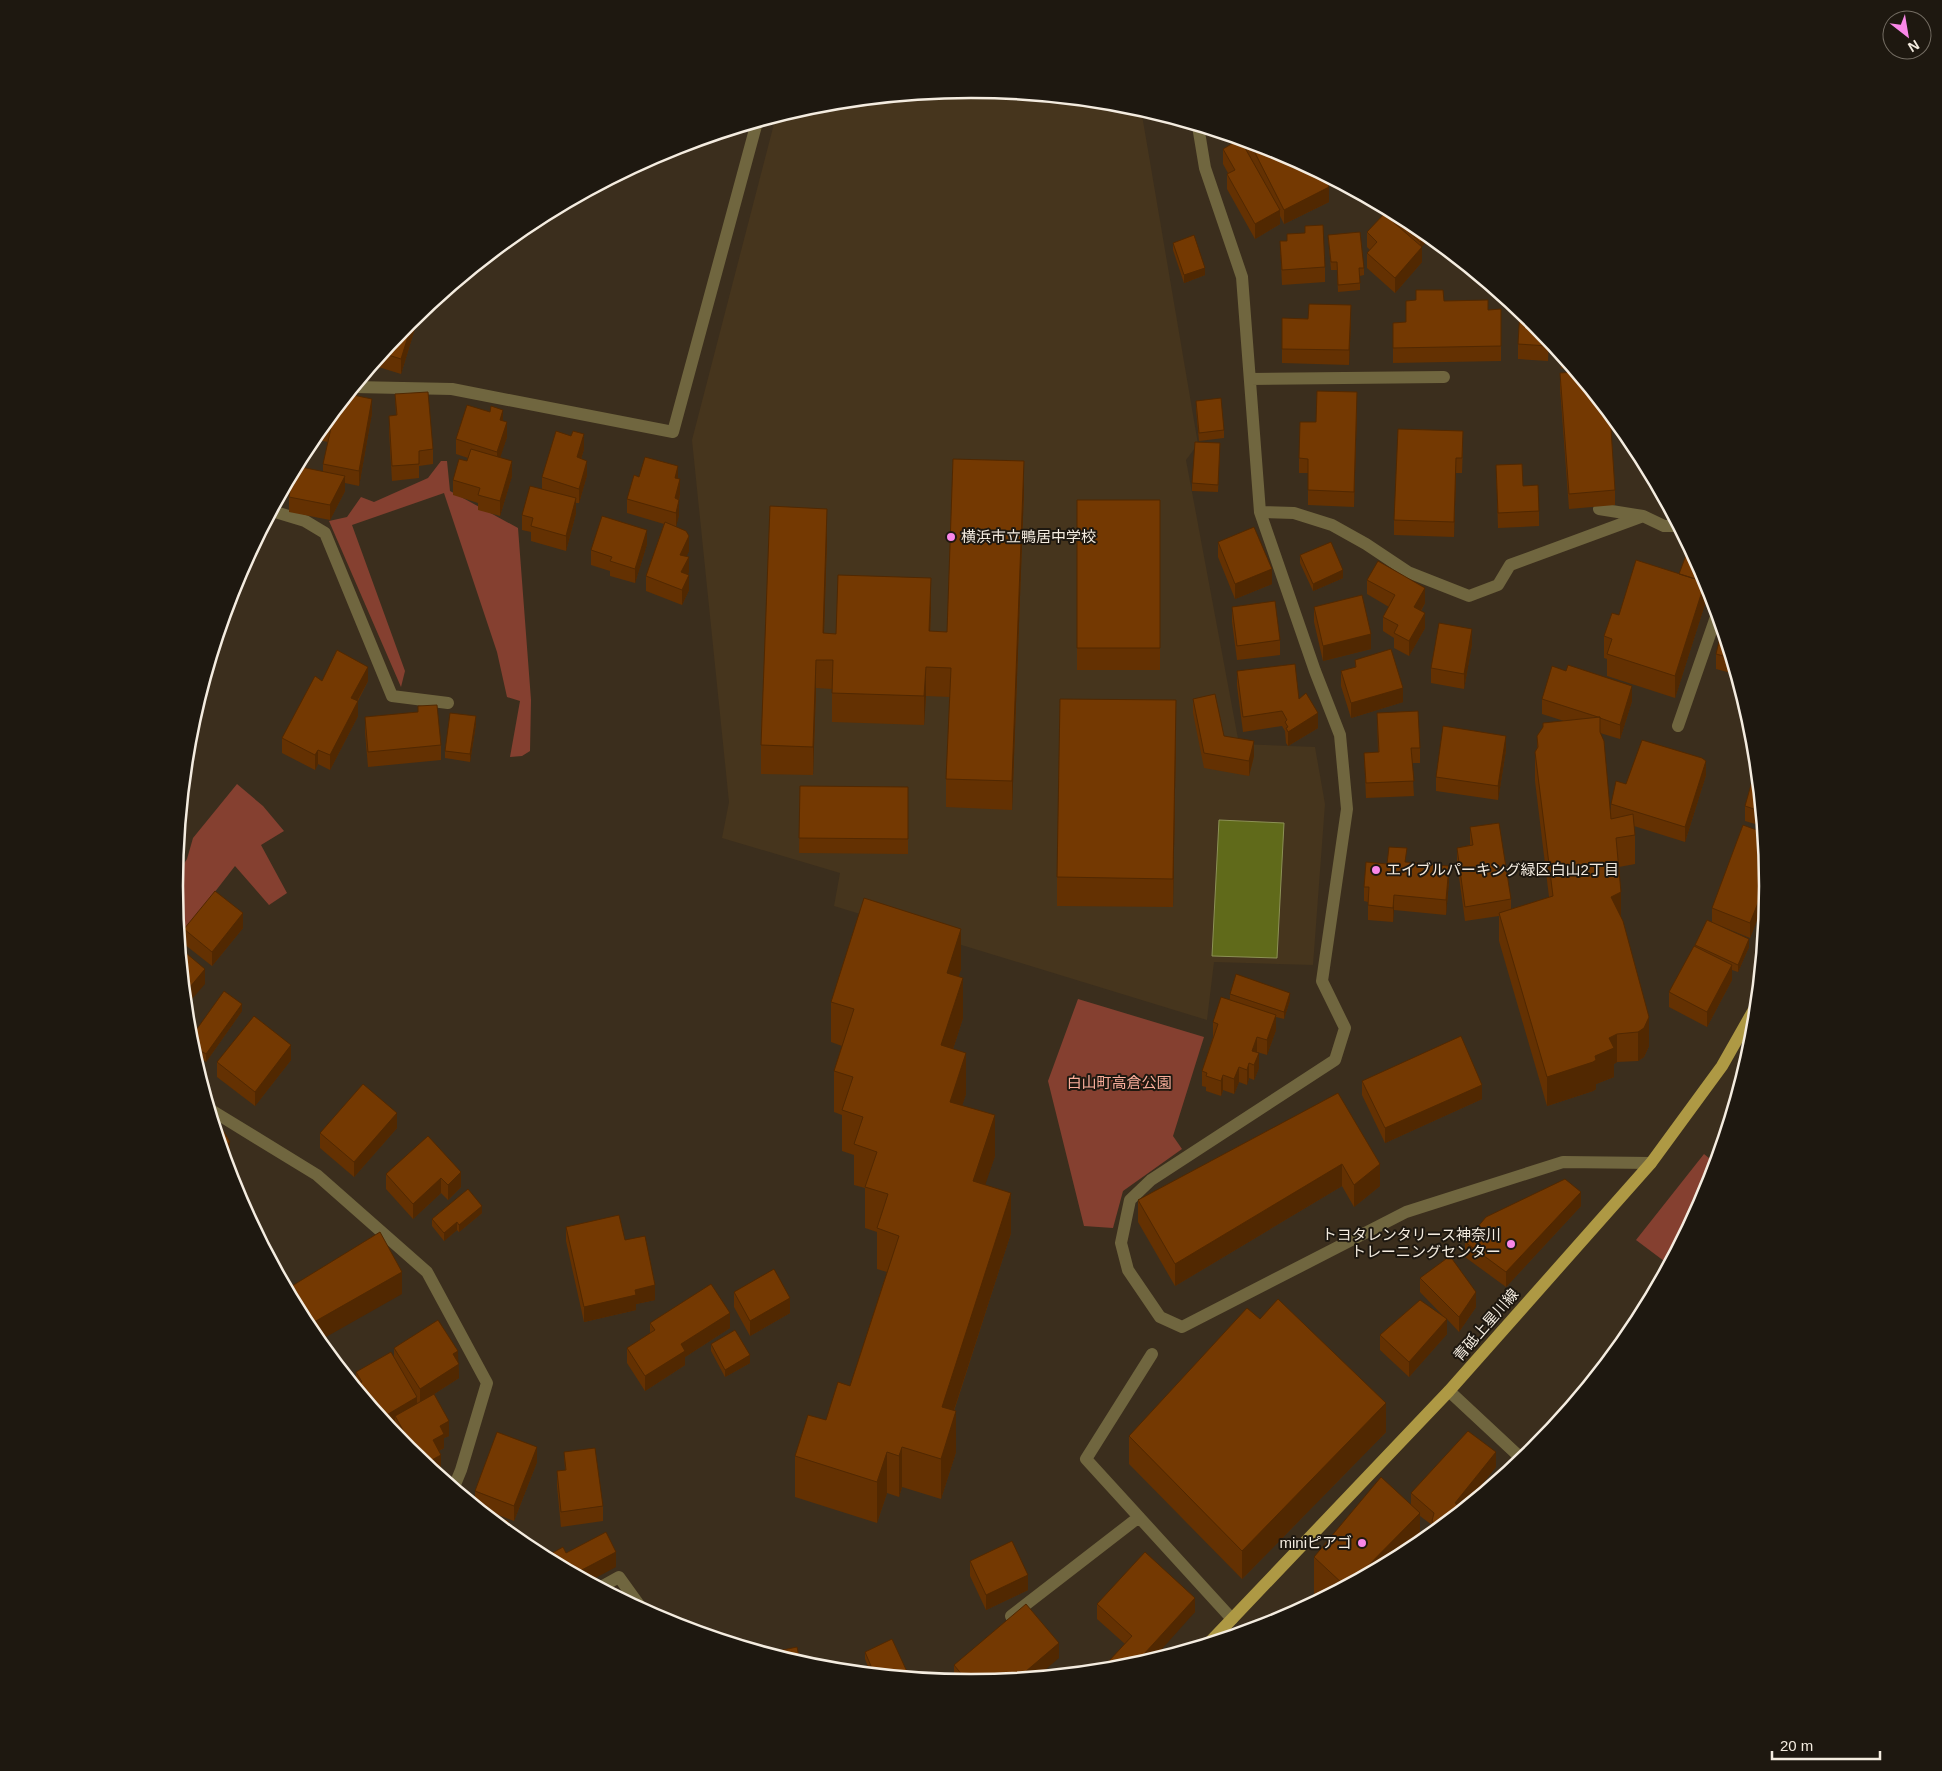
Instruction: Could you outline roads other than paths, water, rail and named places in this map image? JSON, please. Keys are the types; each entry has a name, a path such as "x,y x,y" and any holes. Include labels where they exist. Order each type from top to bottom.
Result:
{"main road":[{"name":"青砥上星川線","path":"1218,1634 1449,1391 1650,1163 1722,1066 1747,1023"}],"street":[{"path":"362,387 452,389 673,432 756,128"},
{"path":"1199,131 1205,168 1242,277 1260,512 1315,671 1340,735 1347,809 1322,982 1345,1028 1335,1060 1150,1180 1130,1200 1121,1243 1128,1270 1160,1317 1182,1327 1406,1212 1563,1162 1650,1163"},
{"path":"1250,379 1444,377"},
{"path":"1599,509 1643,516 1664,526 1672,526"},
{"path":"1260,512 1294,513 1332,525 1408,572 1469,596 1498,585 1510,566 1643,516"},
{"path":"277,513 305,521 325,533 392,696 448,703"},
{"path":"1678,726 1714,623"},
{"path":"218,1115 317,1176 427,1272 487,1383 456,1482"},
{"path":"1152,1354 1086,1459 1232,1619"},
{"path":"1449,1391 1517,1454"},
{"path":"1012,1616 1139,1517"},
{"path":"607,1584 619,1577 634,1597"}],"place":[{"name":"横浜市立鴨居中学校","path":"951,537"},
{"name":"エイブルパーキング緑区白山2丁目","path":"1376,870"},
{"name":"トヨタレンタリース神奈川 トレーニングセンター","path":"1511,1244"},
{"name":"miniピアゴ","path":"1362,1543"}],"park label":[{"name":"白山町高倉公園","path":"1119,1083"}]}
